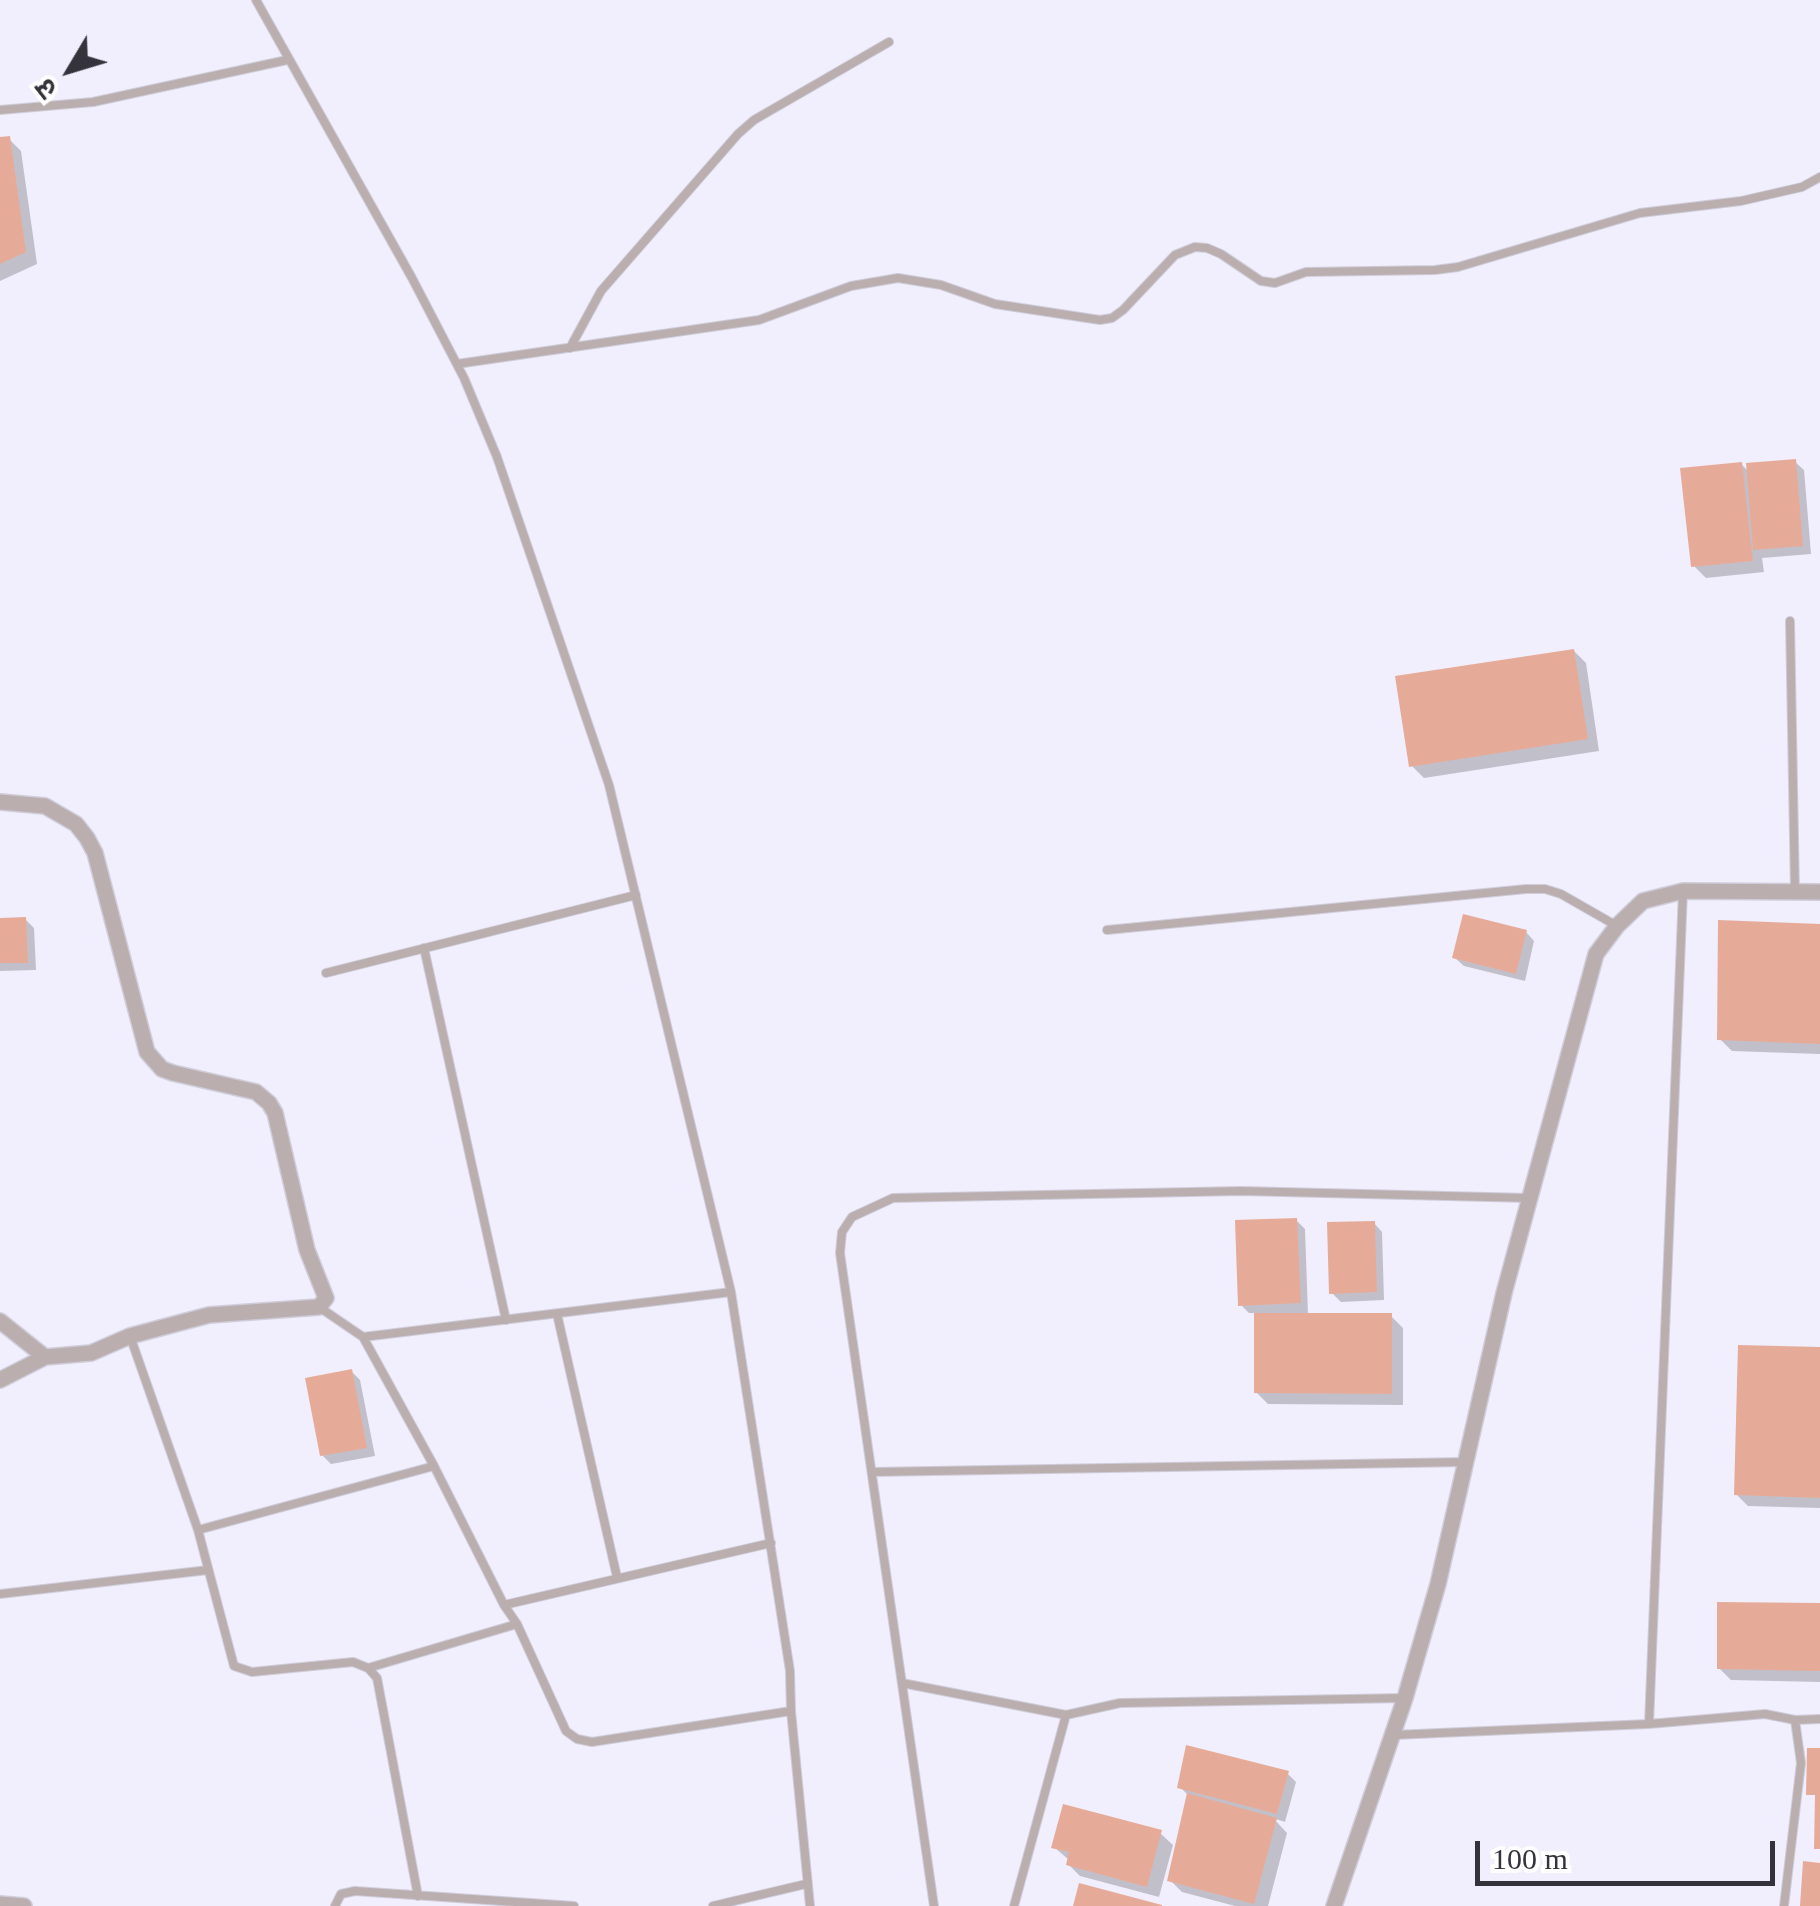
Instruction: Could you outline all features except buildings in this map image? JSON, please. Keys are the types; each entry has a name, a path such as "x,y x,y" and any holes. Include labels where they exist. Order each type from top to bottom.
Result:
{"street":[{"path":"0,802 45,806 76,824 87,838 95,853 147,1052 162,1069 256,1092 269,1103 307,1250 326,1298 319,1308 209,1315 130,1336 91,1353 46,1357 0,1380"},
{"path":"1334,1906 1405,1698 1438,1584 1529,1198 1596,954 1643,901 1683,891 1820,892"},
{"path":"0,1321 46,1357"},
{"path":"0,1904 24,1906"}],"lane":[{"path":"256,0 457,364 497,458 609,785 731,1292 790,1672 810,1906"},
{"path":"570,348 600,291 738,134 754,120 889,42"},
{"path":"0,110 93,102 287,60"},
{"path":"457,364 759,320 851,286 898,278 941,285 994,304 1100,320 1124,310 1175,255 1196,247 1221,254 1261,281 1275,283 1306,272 1434,270 1458,267 1640,213 1741,201 1802,187 1820,176"},
{"path":"1790,621 1795,892"},
{"path":"1107,930 1526,889 1560,894 1617,926"},
{"path":"1649,1724 1683,891"},
{"path":"326,973 636,895"},
{"path":"424,948 506,1320"},
{"path":"934,1906 840,1253 842,1232 852,1217 893,1198 1222,1191 1529,1198"},
{"path":"363,1338 731,1292"},
{"path":"319,1308 363,1338 517,1624 566,1731 577,1739 592,1742 791,1711"},
{"path":"557,1314 617,1577"},
{"path":"130,1336 198,1530 229,1654 240,1670 353,1662 368,1668 377,1678 418,1896"},
{"path":"872,1472 1466,1462"},
{"path":"198,1530 434,1466"},
{"path":"504,1605 771,1543"},
{"path":"0,1594 208,1570"},
{"path":"368,1668 517,1624"},
{"path":"902,1683 1066,1714 1120,1703 1405,1698"},
{"path":"1014,1906 1066,1714"},
{"path":"1390,1736 1649,1724 1765,1714 1795,1720 1820,1719"},
{"path":"1784,1906 1800,1762 1795,1720"},
{"path":"712,1906 806,1884"},
{"path":"334,1906 341,1894 348,1892 574,1906"}]}
